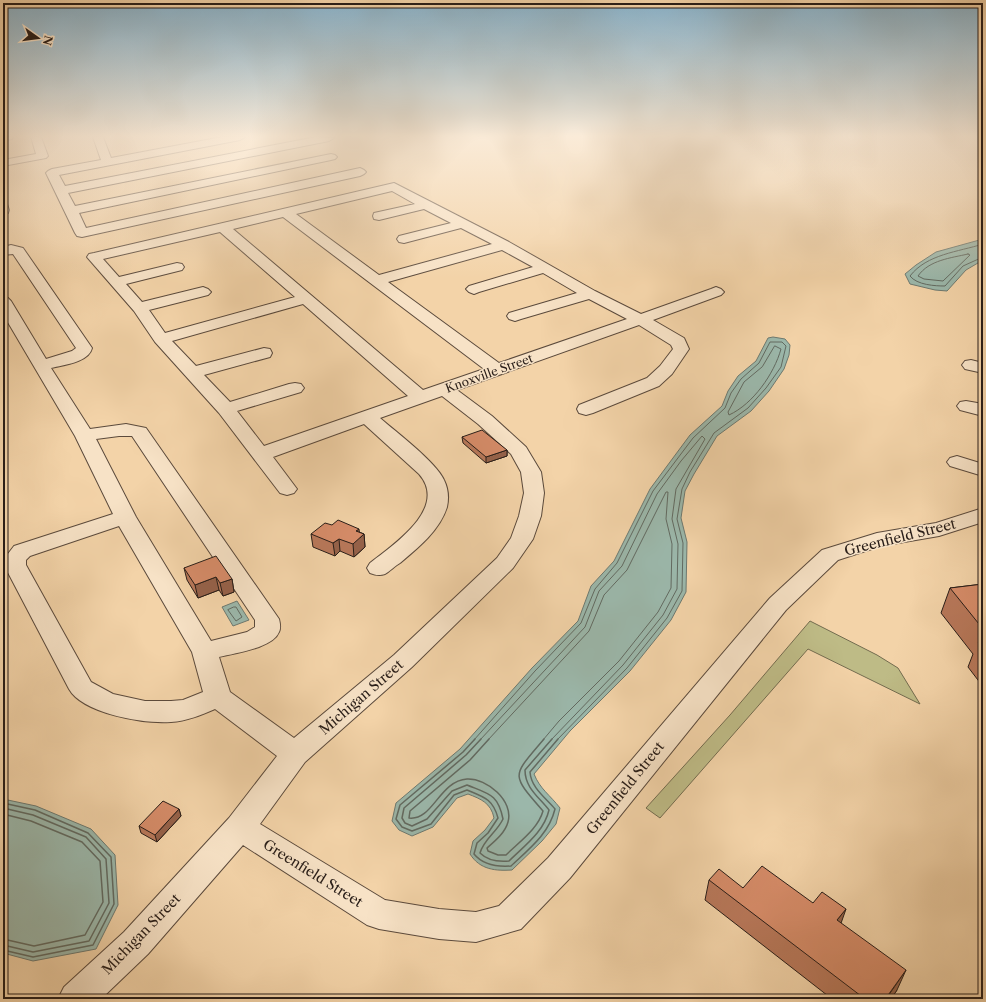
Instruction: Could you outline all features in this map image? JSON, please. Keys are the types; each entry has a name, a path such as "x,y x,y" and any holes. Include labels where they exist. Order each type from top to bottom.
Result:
{"street":[{"path":"57,184 82,233 306,184"},
{"path":"60,191 97,184"},
{"path":"71,211 202,184"},
{"path":"287,489 226,409 161,340 139,308 94,257 394,187 504,245 543,269 642,320 678,342 682,349 653,382 586,409"},
{"path":"232,200 254,220"},
{"path":"379,216 426,205"},
{"path":"3,207 3,210"},
{"path":"285,212 497,370"},
{"path":"404,239 463,224"},
{"path":"223,227 420,397"},
{"path":"378,280 504,245"},
{"path":"3,251 11,249 18,251 84,348 83,352 78,355 41,366"},
{"path":"116,282 177,267"},
{"path":"474,289 543,269"},
{"path":"139,308 203,292"},
{"name":"Knoxville Street","path":"261,454 642,320 716,292"},
{"path":"515,316 590,294"},
{"path":"161,340 307,298"},
{"path":"3,301 41,366 85,436 125,517 205,652 218,697 295,754"},
{"path":"191,373 264,353"},
{"path":"226,409 295,388"},
{"name":"Michigan Street","path":"76,999 136,943 240,827 295,754 402,661 505,563 522,539 530,516 534,493 531,472 519,451 485,420 444,389"},
{"path":"367,417 421,465 434,479 437,493 436,510 425,528 406,546 378,568"},
{"path":"85,436 122,429 139,432 267,619 268,630 255,639 205,652"},
{"path":"957,462 983,470"},
{"name":"Greenfield Street","path":"240,827 379,914 476,928 509,918 559,868 778,604 830,555 878,540 939,529 978,517 983,514"},
{"path":"125,517 22,551 15,559 15,565 82,689 93,697 113,705 169,712 185,710 218,697"}],"shaded area":[{"path":"810,621 877,655 898,668 920,704 808,649 660,818 646,808 730,715"}],"water":[{"path":"983,239 983,260 966,270 947,291 935,290 910,284 905,274 936,252"},
{"path":"773,337 785,339 790,345 789,355 784,369 769,391 751,411 717,436 685,491 681,518 687,542 686,592 671,620 630,671 570,731 534,774 542,788 560,808 556,824 542,841 512,870 494,870 483,866 470,854 473,841 485,830 494,818 493,813 485,802 468,794 457,798 433,827 412,836 399,830 392,821 396,803 460,749 532,668 578,621 591,586 614,561 650,489 690,435 722,406 728,391 738,376 756,361 768,338"},
{"path":"237,601 249,620 233,626 222,607"},
{"path":"3,799 36,806 91,829 115,855 118,905 96,949 33,961 3,953"}],"building":[{"path":"482,430 507,450 486,457 462,437"},
{"path":"338,520 359,529 356,531 364,534 353,544 339,539 333,543 311,534 325,523 332,525"},
{"path":"216,556 232,579 220,583 216,577 195,585 184,568"},
{"path":"983,584 983,629 950,588"},
{"path":"983,641 983,648 978,642"},
{"path":"163,801 179,809 155,835 139,826"},
{"path":"762,866 813,903 822,892 846,909 837,920 906,970 886,998 888,999 865,999 709,880 719,869 743,888"}]}
